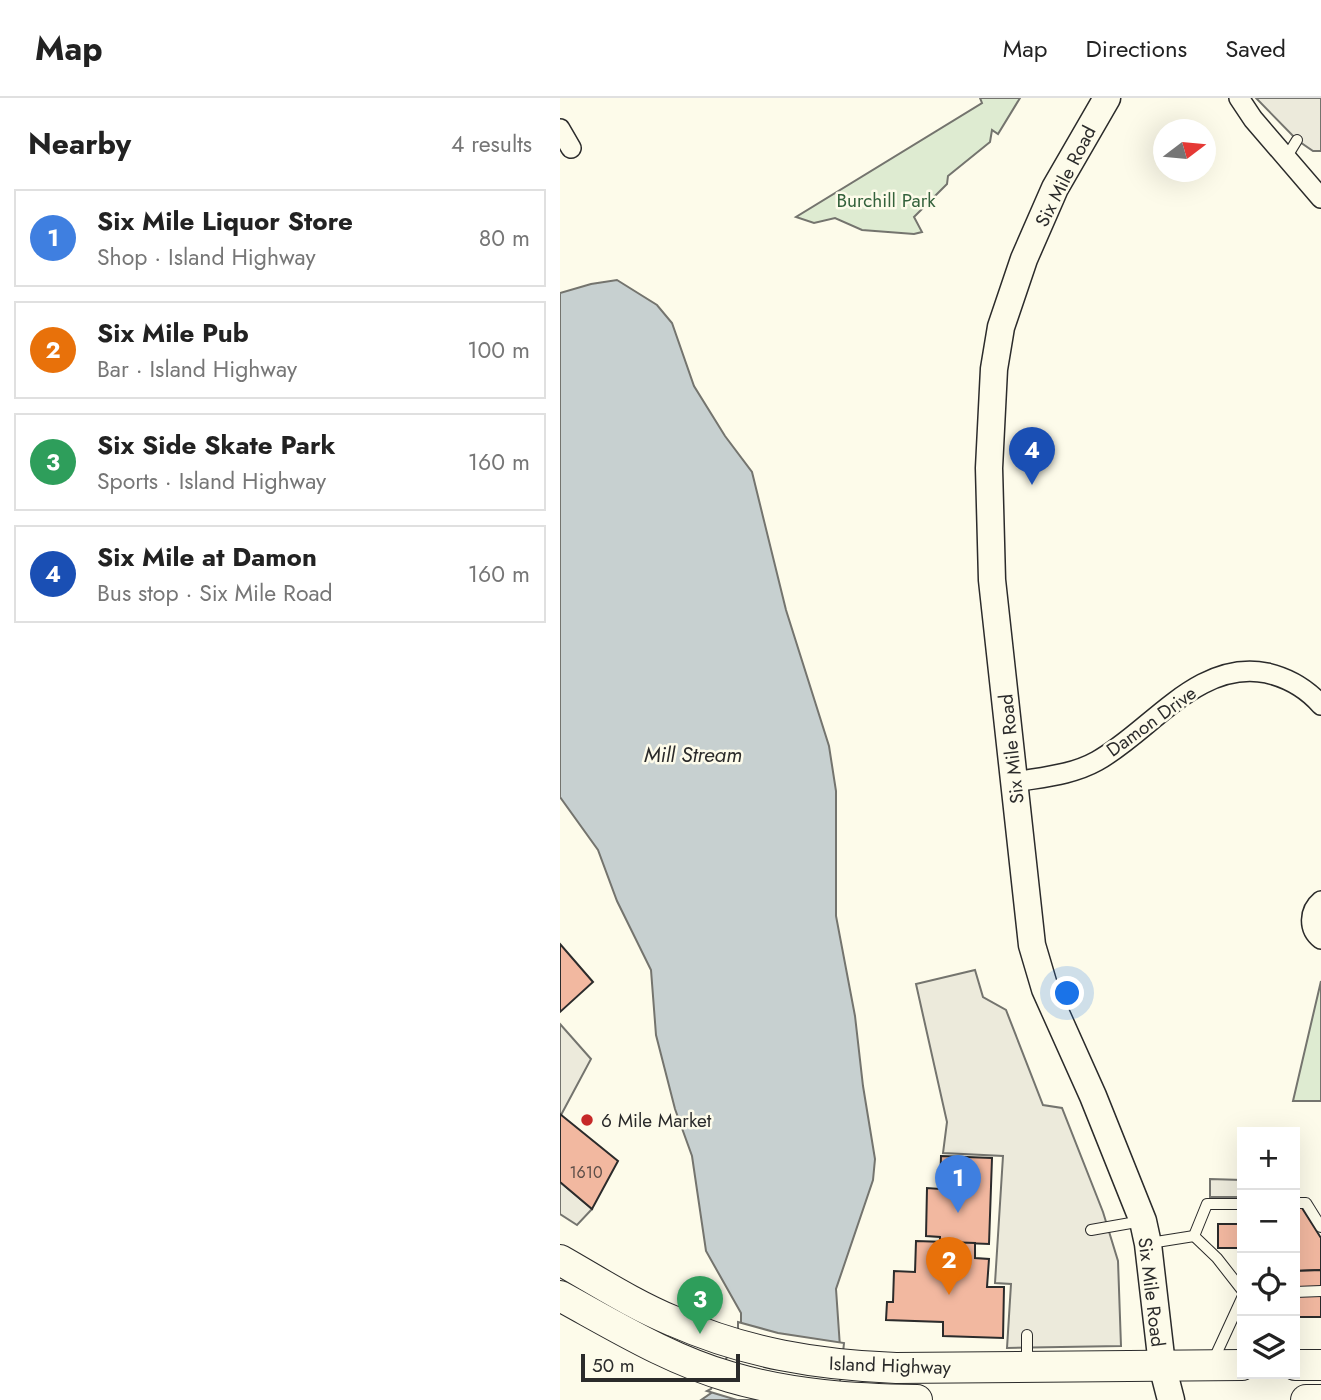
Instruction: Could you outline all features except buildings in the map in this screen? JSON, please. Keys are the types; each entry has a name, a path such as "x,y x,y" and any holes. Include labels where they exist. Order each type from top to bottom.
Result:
{"main road":[{"name":"Six Mile Road","path":"1107,98 1055,188 1024,259 1001,327 994,369 989,468 992,580 1032,945 1045,989 1093,1096 1145,1232 1161,1365 1171,1400"},
{"name":"Island Highway","path":"560,1260 672,1321 746,1348 797,1360 896,1368 1237,1365"},
{"name":"Island Highway","path":"560,1296 660,1350 729,1377 771,1387 866,1399 917,1400"},
{"path":"1300,1365 1321,1365"},
{"path":"1306,1400 1321,1400"}],"street":[{"path":"1239,98 1253,119 1321,198"},
{"path":"560,129 571,148"},
{"name":"Damon Drive","path":"1015,782 1071,773 1098,761 1188,693 1210,679 1232,672 1254,671 1276,675 1295,684 1321,705"},
{"path":"1321,901 1314,907 1311,921 1315,934 1321,939"}],"lane":[{"path":"1286,158 1297,140"},
{"path":"1300,1203 1306,1203 1321,1227"},
{"path":"1194,1236 1207,1204 1237,1204"},
{"path":"1091,1230 1194,1236 1217,1258 1237,1284"},
{"path":"1300,1292 1321,1291"},
{"path":"1211,1365 1237,1309"},
{"path":"1026,1366 1027,1335"}],"green space":[{"name":"Burchill Park","path":"980,98 1020,98 998,134 992,130 990,142 948,176 947,184 914,217 922,232 914,234 862,230 835,218 814,223 796,217 982,103"},
{"path":"1321,981 1321,1101 1293,1101"}],"shaded area":[{"path":"1256,98 1321,98 1321,151 1313,151 1297,140"},
{"path":"975,970 983,997 1006,1010 1043,1105 1062,1108 1103,1212 1118,1261 1121,1346 1007,1348 1011,1284 995,1283 1003,1156 943,1153 947,1122 916,984"},
{"path":"560,1024 591,1059 561,1115 560,1114"},
{"path":"1210,1179 1237,1180 1237,1197 1210,1197"},
{"path":"560,1182 592,1209 577,1225 560,1214"}],"water":[{"name":"Mill Stream","path":"617,280 657,305 672,323 694,386 725,436 752,472 786,610 829,746 836,791 836,916 855,1016 875,1159 873,1180 836,1289 840,1347 835,1400 701,1400 714,1391 741,1336 741,1313 706,1251 692,1156 675,1109 656,1035 651,970 617,901 598,850 560,797 560,293"}],"pier":[{"path":"738,1322 778,1333 844,1343 838,1400 737,1400 707,1391 711,1389 738,1335"}],"place":[{"name":"Six Mile at Damon","path":"1032,485"},
{"name":"6 Mile Market","path":"587,1120"},
{"name":"Six Mile Liquor Store","path":"958,1213"},
{"name":"Six Mile Pub","path":"949,1295"},
{"name":"Six Side Skate Park","path":"700,1334"}]}
